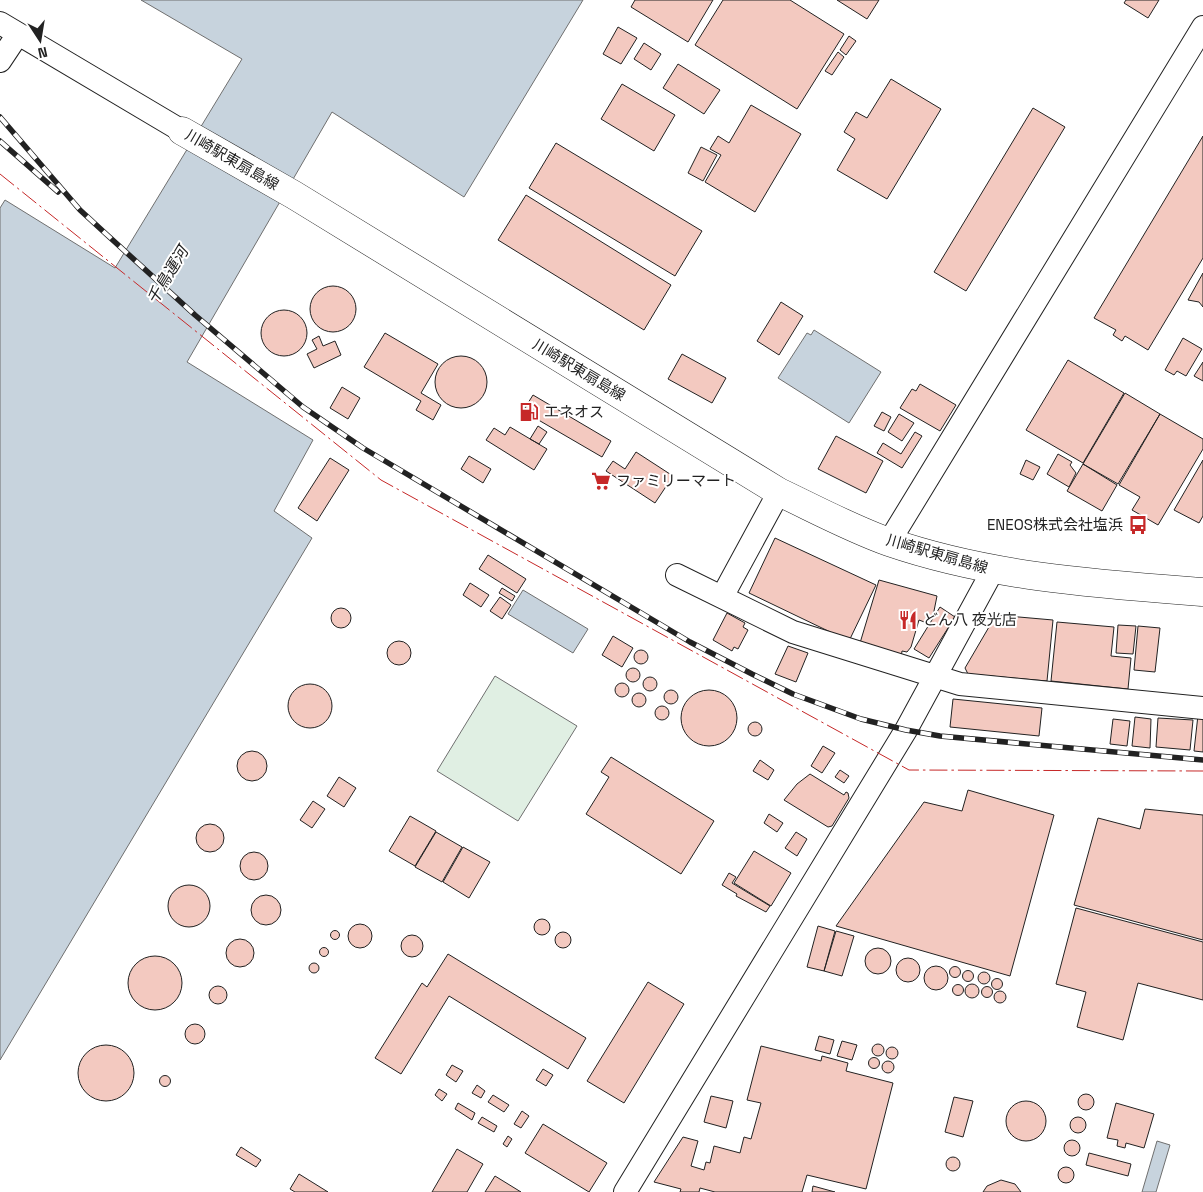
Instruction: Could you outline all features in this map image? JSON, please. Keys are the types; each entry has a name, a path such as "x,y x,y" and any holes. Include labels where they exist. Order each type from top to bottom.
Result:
{"highway":[{"name":"川崎駅東扇島線","path":"182,131 294,195 779,492 889,542 993,570 1060,581 1203,592"}],"street":[{"path":"889,542 1203,27"},
{"path":"0,60 9,28"},
{"name":"川崎駅東扇島線","path":"9,28 182,131"},
{"path":"722,597 779,492"},
{"path":"625,1192 938,675 993,570"},
{"path":"677,574 793,632 938,675 960,684 1203,708"}],"green space":[{"path":"495,676 577,726 518,821 437,771"}],"water":[{"name":"千鳥運河","path":"141,0 583,0 464,197 332,112 187,362 313,440 274,511 312,538 0,1060 0,208 5,200 115,268 242,59"},
{"path":"814,330 881,372 849,423 778,378 807,333 811,335"},
{"path":"523,590 588,629 573,653 508,614"},
{"path":"1157,1141 1170,1145 1156,1192 1142,1192"}],"building":[{"path":"635,0 713,0 688,42 631,7"},
{"path":"723,0 790,0 844,34 797,109 695,45"},
{"path":"837,0 879,0 867,19"},
{"path":"1126,0 1159,0 1148,18 1124,3"},
{"path":"618,27 637,38 621,64 603,54"},
{"path":"849,36 856,41 846,55 840,50"},
{"path":"644,43 661,54 651,70 634,59"},
{"path":"838,52 844,57 832,75 825,71"},
{"path":"678,64 720,90 704,114 663,88"},
{"path":"891,79 941,109 887,199 837,170 855,139 844,132 856,112 867,118"},
{"path":"622,84 675,115 654,151 601,119"},
{"path":"751,105 801,134 755,212 705,182 721,155 710,149 718,136 729,143"},
{"path":"1033,108 1065,127 966,291 934,272"},
{"path":"1203,136 1203,258 1148,350 1125,336 1122,341 1113,335 1116,330 1094,318"},
{"path":"556,143 702,231 675,276 529,188"},
{"path":"701,147 717,155 703,181 688,173"},
{"path":"526,195 671,285 644,330 498,240"},
{"path":"1203,273 1203,307 1199,302 1188,300"},
{"path":"333,286 346,290 352,296 356,309 352,322 346,328 333,332 320,328 314,322 310,309 314,296 320,290"},
{"path":"781,302 803,316 779,355 757,341"},
{"path":"284,310 297,314 303,320 307,333 303,346 297,352 284,356 271,352 265,346 261,333 265,320 271,314"},
{"path":"385,333 438,364 421,393 441,405 433,420 416,410 421,401 364,367"},
{"path":"319,336 323,346 335,341 341,355 314,368 307,354 317,349 312,340"},
{"path":"1183,338 1202,349 1186,376 1177,371 1174,375 1165,370"},
{"path":"682,354 726,378 712,403 668,379"},
{"path":"456,356 466,356 480,363 487,377 487,387 480,401 466,408 456,408 446,404 439,397 435,387 435,377 439,367 446,360"},
{"path":"1068,360 1124,393 1083,463 1026,430"},
{"path":"1203,362 1203,381 1194,376"},
{"path":"920,384 956,405 940,431 900,408 912,389 916,391"},
{"path":"342,387 360,398 348,419 330,408"},
{"path":"1125,393 1160,414 1118,484 1083,464"},
{"path":"533,395 611,441 602,457 523,411"},
{"path":"882,412 891,417 884,431 874,426"},
{"path":"899,414 914,423 902,441 888,432"},
{"path":"1160,414 1203,439 1203,449 1158,525 1132,510 1140,497 1119,485"},
{"path":"538,426 547,432 539,444 530,439"},
{"path":"510,427 547,449 534,470 486,440 494,428 505,435"},
{"path":"915,432 922,436 902,468 877,453 883,443 901,454"},
{"path":"836,436 883,461 866,493 818,469"},
{"path":"636,452 673,476 655,503 606,471 613,461 625,469"},
{"path":"1058,454 1072,462 1070,465 1076,473 1069,487 1047,474"},
{"path":"469,456 491,469 483,483 461,469"},
{"path":"330,458 349,470 317,521 298,508"},
{"path":"1026,460 1040,467 1033,480 1020,474"},
{"path":"1203,460 1203,516 1199,523 1174,510"},
{"path":"1083,464 1117,485 1102,511 1067,491"},
{"path":"775,538 876,585 849,641 749,593"},
{"path":"488,555 526,579 517,593 479,569"},
{"path":"879,580 937,596 934,611 927,623 919,620 911,647 907,652 902,651 901,658 860,643"},
{"path":"470,583 489,595 481,607 463,595"},
{"path":"502,588 515,596 512,601 499,593"},
{"path":"500,597 511,605 502,619 490,611"},
{"path":"940,607 955,617 929,658 914,649"},
{"path":"341,608 348,611 351,618 348,625 341,628 334,625 331,618 334,611"},
{"path":"727,613 745,623 743,627 748,630 738,649 734,647 732,651 713,640"},
{"path":"996,615 1053,620 1047,681 968,674 965,668"},
{"path":"1057,622 1114,627 1111,656 1131,658 1128,689 1051,681"},
{"path":"1118,625 1136,626 1133,654 1116,653"},
{"path":"1138,626 1160,628 1155,672 1134,670"},
{"path":"613,636 633,648 622,667 602,655"},
{"path":"399,641 407,645 411,653 407,661 399,665 391,661 387,653 391,645"},
{"path":"788,646 808,653 796,682 775,674"},
{"path":"638,650 644,650 648,657 644,664 638,664 634,660 634,654"},
{"path":"630,668 636,668 640,675 636,682 630,682 626,678 626,672"},
{"path":"647,677 653,677 657,684 653,691 647,691 643,687 643,681"},
{"path":"619,683 625,683 629,690 625,697 619,697 615,693 615,687"},
{"path":"310,684 322,688 328,694 332,706 328,718 322,724 310,728 298,724 292,718 288,706 292,694 298,688"},
{"path":"668,690 674,690 678,697 674,704 668,704 664,700 664,694"},
{"path":"709,690 720,692 729,698 735,707 737,718 735,729 729,738 720,744 709,746 698,744 689,738 683,729 681,718 683,707 689,698 698,692"},
{"path":"636,693 642,693 646,700 642,707 636,707 632,703 632,697"},
{"path":"953,699 1042,708 1039,736 950,727"},
{"path":"659,706 665,706 669,713 665,720 659,720 655,716 655,710"},
{"path":"1198,715 1203,716 1203,752 1194,751"},
{"path":"1135,717 1151,719 1150,748 1132,746"},
{"path":"1158,718 1193,720 1190,750 1156,747"},
{"path":"1113,719 1130,721 1127,746 1110,744"},
{"path":"752,722 758,722 762,729 758,736 752,736 748,732 748,726"},
{"path":"823,746 835,753 822,773 811,766"},
{"path":"252,751 263,755 267,766 263,777 252,781 241,777 237,766 241,755"},
{"path":"611,757 714,821 681,874 586,814 609,777 601,772"},
{"path":"760,760 774,770 768,780 753,771"},
{"path":"840,770 849,776 844,783 835,777"},
{"path":"810,774 844,795 846,792 848,793 849,798 832,826 828,827 784,800 797,784"},
{"path":"339,777 356,788 344,807 327,796"},
{"path":"968,790 1054,815 1010,976 836,926 924,802 962,811"},
{"path":"313,801 325,809 312,828 300,820"},
{"path":"1145,809 1203,815 1203,940 1074,905 1098,818 1140,829"},
{"path":"769,814 783,823 777,832 764,823"},
{"path":"410,816 436,831 415,866 389,851"},
{"path":"210,824 220,828 224,838 220,848 210,852 200,848 196,838 200,828"},
{"path":"436,832 462,847 442,882 415,867"},
{"path":"796,832 807,839 797,856 785,848"},
{"path":"463,847 490,862 469,898 443,882"},
{"path":"754,851 791,873 771,906 734,883"},
{"path":"254,852 264,856 268,866 264,876 254,880 244,876 240,866 244,856"},
{"path":"729,873 736,877 732,883 770,906 766,912 736,896 737,894 722,885"},
{"path":"189,885 204,891 210,906 204,921 189,927 174,921 168,906 174,891"},
{"path":"266,895 272,896 280,904 280,916 272,924 266,925 260,924 252,916 251,910 252,904 260,896"},
{"path":"1076,908 1203,942 1203,1000 1138,983 1123,1040 1077,1027 1086,992 1056,984"},
{"path":"542,919 550,927 542,935 534,927"},
{"path":"360,924 369,927 372,936 369,945 360,948 351,945 348,936 351,927"},
{"path":"818,926 835,931 824,971 807,967"},
{"path":"335,930 340,935 335,940 330,935"},
{"path":"836,931 854,936 842,976 824,971"},
{"path":"563,932 571,940 563,948 555,940"},
{"path":"412,935 420,938 423,946 420,954 412,957 404,954 401,946 404,938"},
{"path":"240,939 250,943 254,953 250,963 240,967 230,963 226,953 230,943"},
{"path":"324,947 329,952 324,957 319,952"},
{"path":"878,948 887,952 891,961 887,970 878,974 869,970 865,961 869,952"},
{"path":"448,954 586,1038 568,1069 449,996 401,1074 375,1058 422,983 427,987"},
{"path":"155,956 165,958 174,964 180,973 182,983 180,993 174,1002 165,1008 155,1010 145,1008 136,1002 130,993 128,983 130,973 136,964 145,958"},
{"path":"908,958 913,959 919,965 919,975 913,981 908,982 903,981 897,975 896,970 897,965 903,959"},
{"path":"312,963 316,963 319,968 318,972 312,973 309,970 309,966"},
{"path":"936,966 945,969 948,978 945,987 936,990 927,987 924,978 927,969"},
{"path":"953,967 957,967 960,972 959,976 953,977 950,974 950,970"},
{"path":"968,970 974,976 968,982 962,976"},
{"path":"984,972 990,978 984,984 978,978"},
{"path":"995,979 999,979 1002,984 1001,988 995,989 992,986 992,982"},
{"path":"648,982 684,1004 624,1103 587,1081"},
{"path":"958,984 964,990 958,996 952,990"},
{"path":"972,984 977,986 979,991 977,996 972,998 967,996 965,991 967,986"},
{"path":"218,986 224,989 227,995 224,1001 218,1004 212,1001 209,995 212,989"},
{"path":"985,987 989,987 992,992 991,996 985,997 982,994 982,990"},
{"path":"1000,991 1006,997 1000,1003 994,997"},
{"path":"195,1024 202,1027 205,1034 202,1041 195,1044 188,1041 185,1034 188,1027"},
{"path":"819,1036 834,1040 830,1054 815,1050"},
{"path":"842,1041 857,1045 852,1060 837,1056"},
{"path":"876,1044 880,1044 884,1050 880,1056 876,1056 872,1052 872,1048"},
{"path":"100,1045 112,1045 122,1049 130,1057 134,1073 130,1089 122,1097 112,1101 100,1101 90,1097 82,1089 78,1079 78,1067 82,1057 90,1049"},
{"path":"761,1046 821,1061 822,1056 848,1063 846,1071 893,1083 866,1189 807,1175 802,1192 715,1192 700,1188 699,1192 680,1192 681,1189 654,1182 683,1137 698,1141 691,1166 704,1170 706,1162 710,1163 714,1146 740,1153 744,1137 751,1139 761,1103 747,1100"},
{"path":"892,1047 898,1053 892,1059 886,1053"},
{"path":"874,1057 880,1063 874,1069 868,1063"},
{"path":"886,1061 890,1061 894,1067 890,1073 886,1073 882,1069 882,1065"},
{"path":"452,1065 463,1071 456,1082 446,1075"},
{"path":"543,1069 553,1075 546,1086 536,1080"},
{"path":"165,1075 171,1081 165,1087 159,1081"},
{"path":"477,1085 485,1091 481,1098 472,1093"},
{"path":"439,1089 447,1094 442,1101 435,1095"},
{"path":"1083,1094 1089,1094 1094,1099 1092,1108 1083,1110 1078,1105 1078,1099"},
{"path":"493,1095 509,1105 504,1112 488,1102"},
{"path":"711,1096 733,1101 726,1128 704,1122"},
{"path":"954,1097 973,1101 963,1137 945,1132"},
{"path":"1030,1101 1037,1104 1043,1110 1046,1121 1045,1129 1037,1138 1030,1141 1022,1141 1015,1138 1007,1129 1006,1117 1009,1110 1018,1102"},
{"path":"458,1103 475,1113 472,1120 455,1109"},
{"path":"1116,1103 1154,1114 1144,1148 1126,1143 1125,1148 1117,1146 1118,1140 1107,1138"},
{"path":"522,1111 529,1116 521,1128 514,1124"},
{"path":"482,1117 497,1126 494,1132 478,1123"},
{"path":"1078,1117 1084,1119 1086,1125 1084,1131 1078,1133 1072,1131 1070,1125 1072,1119"},
{"path":"543,1124 607,1163 589,1192 525,1153"},
{"path":"508,1136 512,1139 507,1147 503,1144"},
{"path":"1072,1140 1078,1142 1080,1148 1078,1154 1072,1156 1066,1154 1064,1148 1066,1142"},
{"path":"241,1147 261,1160 256,1167 236,1155"},
{"path":"457,1149 483,1164 467,1192 432,1192"},
{"path":"1089,1153 1131,1164 1128,1176 1086,1165"},
{"path":"950,1157 956,1157 960,1164 956,1171 950,1171 946,1167 946,1161"},
{"path":"1063,1167 1069,1167 1074,1172 1072,1181 1063,1183 1058,1178 1058,1172"},
{"path":"299,1174 328,1192 295,1192 290,1189"},
{"path":"495,1176 521,1192 485,1192"},
{"path":"1001,1180 1015,1184 1021,1192 983,1192 987,1186"},
{"path":"813,1186 835,1192 812,1192"}],"railway":[{"path":"0,117 80,210 195,315 303,407 363,448 690,642 793,694 861,719 906,730 940,736 1203,760"},
{"path":"0,141 58,192"}],"power":[{"path":"0,174 381,480 909,770 1203,771"}],"place":[{"name":"エネオス","path":"529,412"},
{"name":"ファミリーマート","path":"601,481"},
{"name":"ENEOS株式会社塩浜","path":"1138,525"},
{"name":"どん八 夜光店","path":"908,620"}]}
